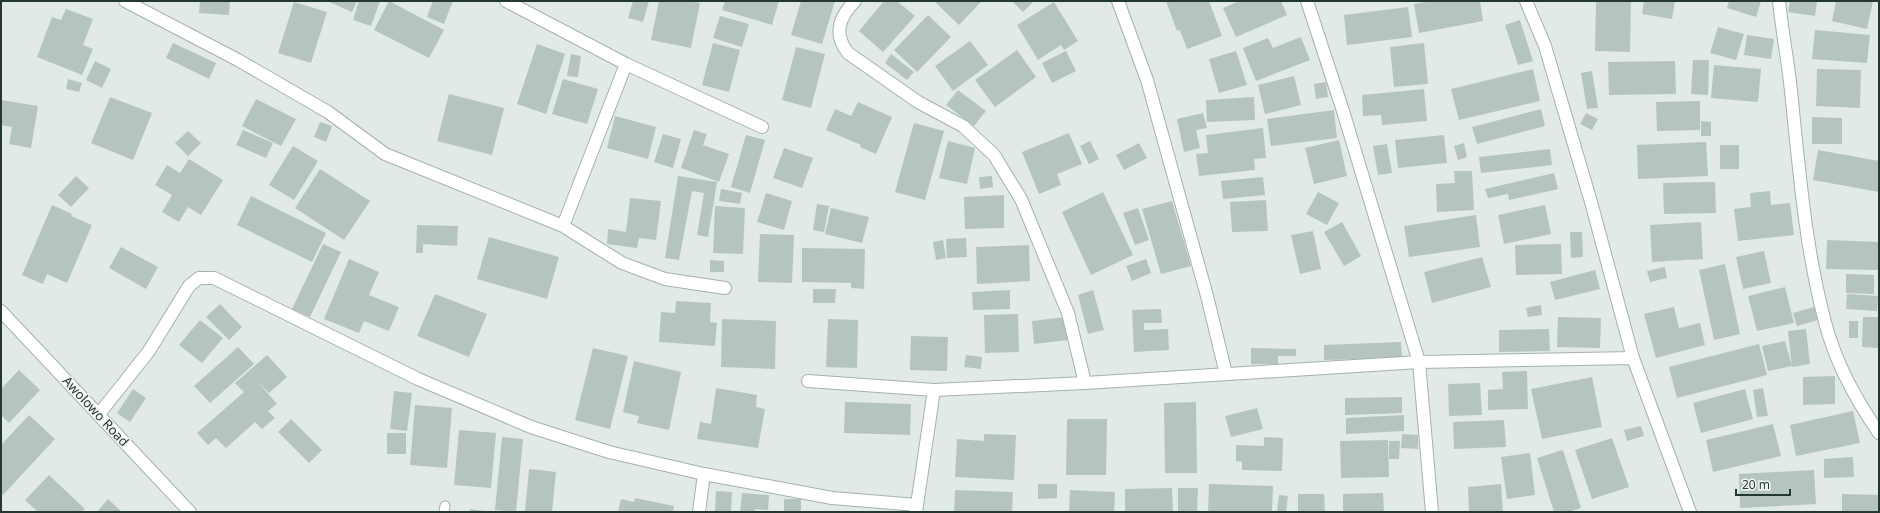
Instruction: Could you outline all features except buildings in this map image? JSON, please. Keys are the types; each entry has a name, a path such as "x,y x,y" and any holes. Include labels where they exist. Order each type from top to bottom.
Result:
{"street":[{"path":"125,1 238,60 328,112 385,154 563,226 622,263 665,279 725,288"},
{"path":"506,1 626,64 762,127"},
{"path":"855,1 841,17 839,38 841,45 848,53 918,102 962,126 994,155 1021,199 1068,313 1085,382"},
{"path":"1118,1 1147,80 1207,296 1226,374"},
{"path":"1307,1 1345,118 1419,362 1432,512"},
{"path":"1526,1 1545,46 1591,202 1633,358 1690,512"},
{"path":"1779,1 1791,89 1799,175 1825,323 1839,361 1862,408 1879,433"},
{"path":"563,226 626,64"},
{"path":"100,414 149,351 189,286 199,278 214,278 418,379 531,427 609,452 704,474 832,498 917,508 934,390"},
{"name":"Awolowo Road","path":"1,311 100,414 185,510"},
{"path":"808,381 934,390 1419,362 1633,358"},
{"path":"699,512 704,474"}]}
